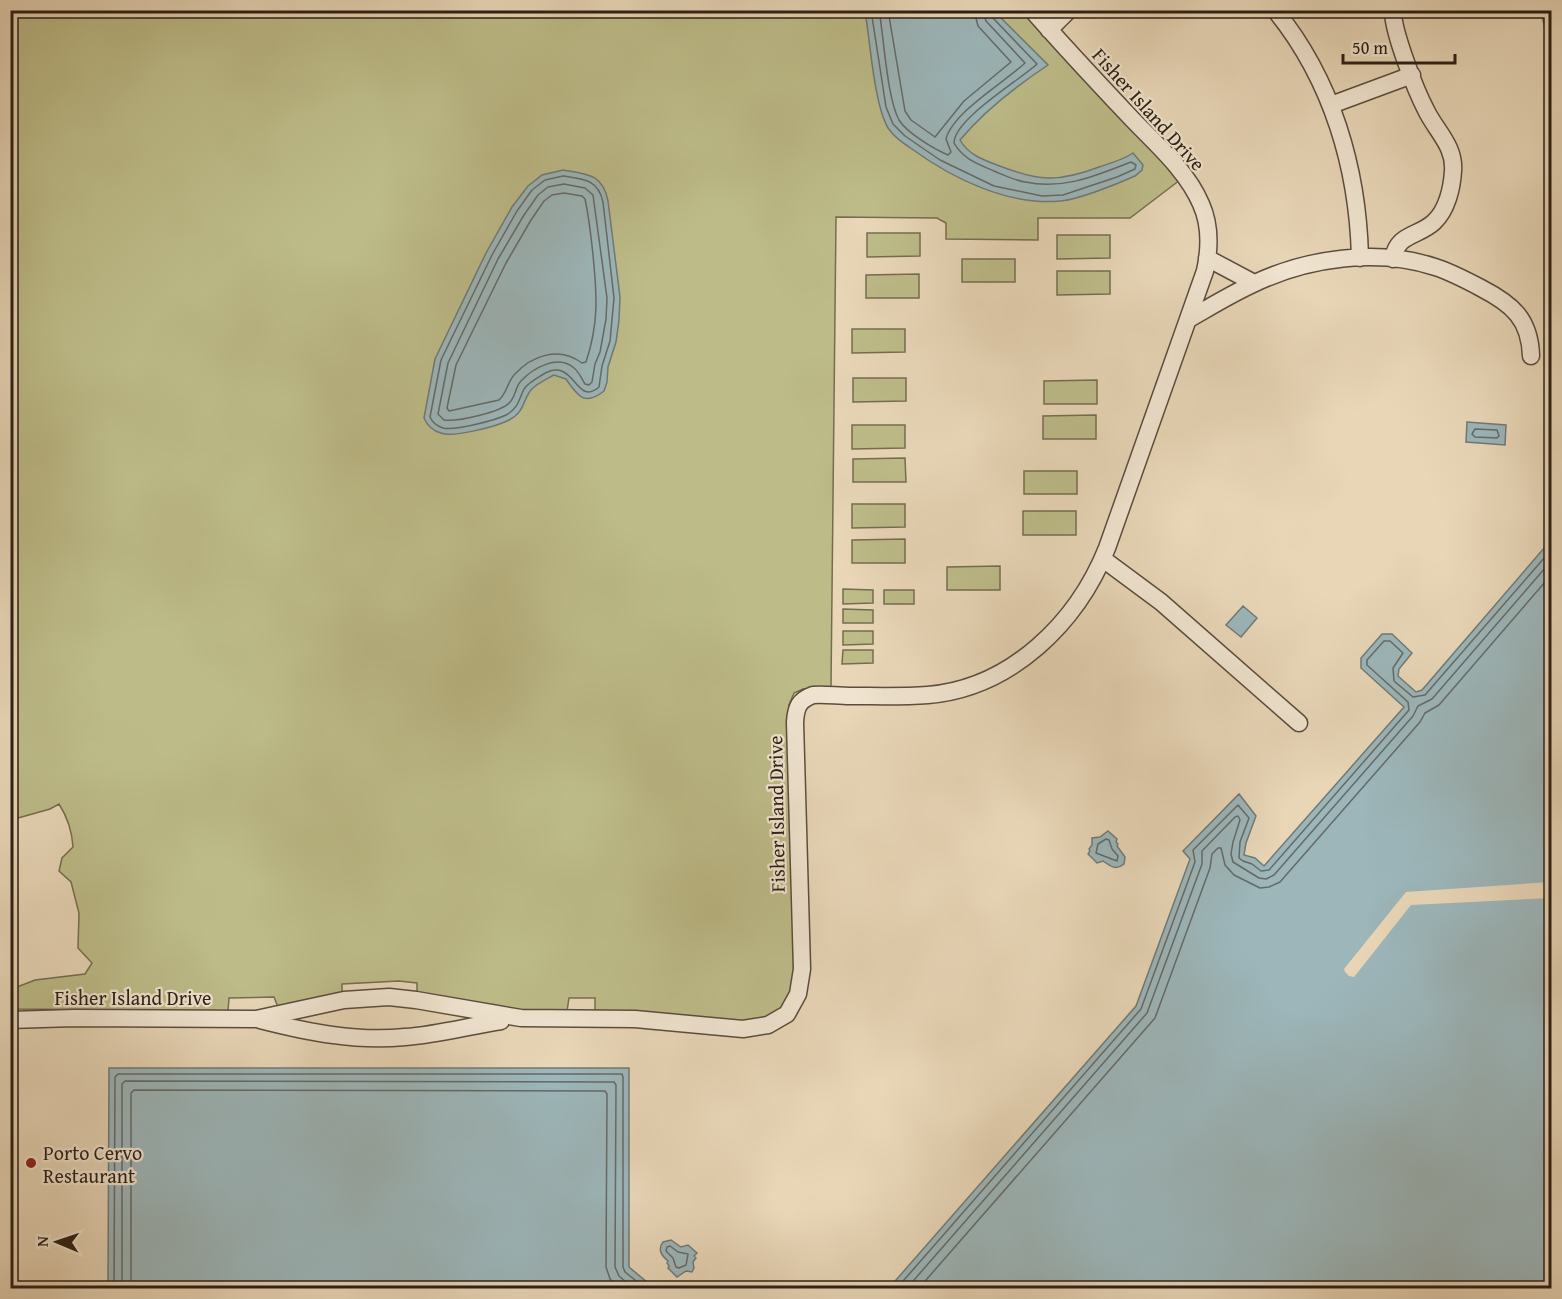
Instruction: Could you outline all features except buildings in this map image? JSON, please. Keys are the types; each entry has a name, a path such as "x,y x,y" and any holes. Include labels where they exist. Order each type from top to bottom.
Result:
{"street":[{"name":"Fisher Island Drive","path":"10,1020 256,1019 344,1000 389,997 521,1018 635,1019 743,1029 768,1025 787,1014 798,994 802,969 795,722 800,702 818,695 937,694 973,684 998,673 1035,650 1066,619 1087,589 1103,558 1189,319 1207,258 1207,223 1201,203 1190,186 1143,130 1032,10"},
{"path":"1049,30 1068,10"},
{"path":"1275,10 1306,52 1332,105 1353,189 1359,225 1360,258"},
{"path":"1393,10 1395,26 1425,110 1451,151 1453,175 1447,200 1440,216 1430,225 1402,240 1396,246 1393,260"},
{"path":"1332,105 1412,75"},
{"path":"1207,258 1254,283"},
{"path":"1189,319 1254,283 1317,262 1339,258 1393,260 1437,267 1488,291 1519,315 1528,333 1532,356"},
{"path":"1103,558 1153,596 1299,723"},
{"path":"448,1006 448,1030"},
{"path":"309,1008 309,1031"},
{"name":"Fisher Island Drive","path":"256,1019 309,1031 349,1037 381,1038 410,1037 521,1018"}],"shaded area":[{"path":"11,11 1025,11 1180,180 1130,218 1038,218 1038,240 946,239 946,223 937,218 836,217 831,687 803,689 794,693 789,705 796,972 787,1001 778,1011 750,1022 595,1011 595,998 569,998 567,1011 512,1011 417,996 417,983 399,981 342,984 342,997 278,1007 274,997 229,998 228,1011 16,1009 13,998 17,987 35,980 85,974 92,963 78,948 79,913 71,882 59,871 62,858 73,847 71,830 62,809 59,804 50,809 11,820"},
{"path":"867,233 920,233 920,256 867,257"},
{"path":"1057,235 1110,235 1110,258 1057,259"},
{"path":"962,259 1015,259 1015,282 962,282"},
{"path":"1057,271 1110,271 1110,294 1057,295"},
{"path":"919,274 919,298 866,298 866,275"},
{"path":"852,329 905,329 905,352 852,353"},
{"path":"853,378 906,378 906,401 853,402"},
{"path":"1097,380 1097,404 1044,404 1044,381"},
{"path":"1096,415 1096,439 1043,439 1043,416"},
{"path":"852,425 905,425 905,448 852,449"},
{"path":"905,458 906,482 853,482 853,459"},
{"path":"1024,471 1077,471 1077,494 1024,494"},
{"path":"852,504 905,504 905,527 852,528"},
{"path":"1023,511 1076,511 1076,535 1023,535"},
{"path":"905,539 905,563 852,563 852,540"},
{"path":"1000,566 1000,590 947,590 947,567"},
{"path":"843,589 873,590 873,603 843,604"},
{"path":"884,590 914,590 914,604 884,604"},
{"path":"843,609 873,610 873,623 843,623"},
{"path":"843,631 873,631 873,644 843,645"},
{"path":"843,650 873,650 873,663 842,664"}],"water":[{"path":"865,11 994,11 1048,65 1001,100 960,140 976,156 1024,174 1059,178 1084,172 1133,153 1143,165 1142,170 1135,176 1109,187 1069,200 1041,201 1002,195 963,180 945,170 902,142 888,128 879,104"},
{"path":"1541,11 1551,11 1551,56"},
{"path":"563,170 586,174 598,180 606,192 608,201 620,297 616,342 608,367 604,391 591,398 582,397 566,379 554,375 533,388 521,410 509,420 465,433 447,434 435,431 424,418 435,359 486,253 512,207 528,186 542,175"},
{"path":"1467,422 1506,425 1505,445 1466,442"},
{"path":"1551,540 1551,1288 889,1288 1136,1006 1190,859 1183,851 1239,794 1256,816 1244,855 1255,858 1264,866 1404,707 1361,668 1361,658 1382,634 1392,634 1412,653 1399,669 1398,676 1416,692 1422,690"},
{"path":"1243,606 1257,618 1241,637 1226,625"},
{"path":"1108,831 1117,839 1117,846 1125,857 1124,864 1118,867 1103,861 1097,863 1088,854 1092,838 1100,837"},
{"path":"109,1068 629,1068 629,1267 654,1288 108,1288"},
{"path":"671,1240 681,1247 688,1245 697,1253 694,1256 696,1258 692,1272 686,1271 677,1277 668,1268 668,1261 662,1255 660,1248 663,1242"}],"pier":[{"path":"1551,882 1551,898 1411,905 1354,977 1345,972 1344,969 1406,892"}],"place":[{"name":"Porto Cervo Restaurant","path":"31,1163"}]}
